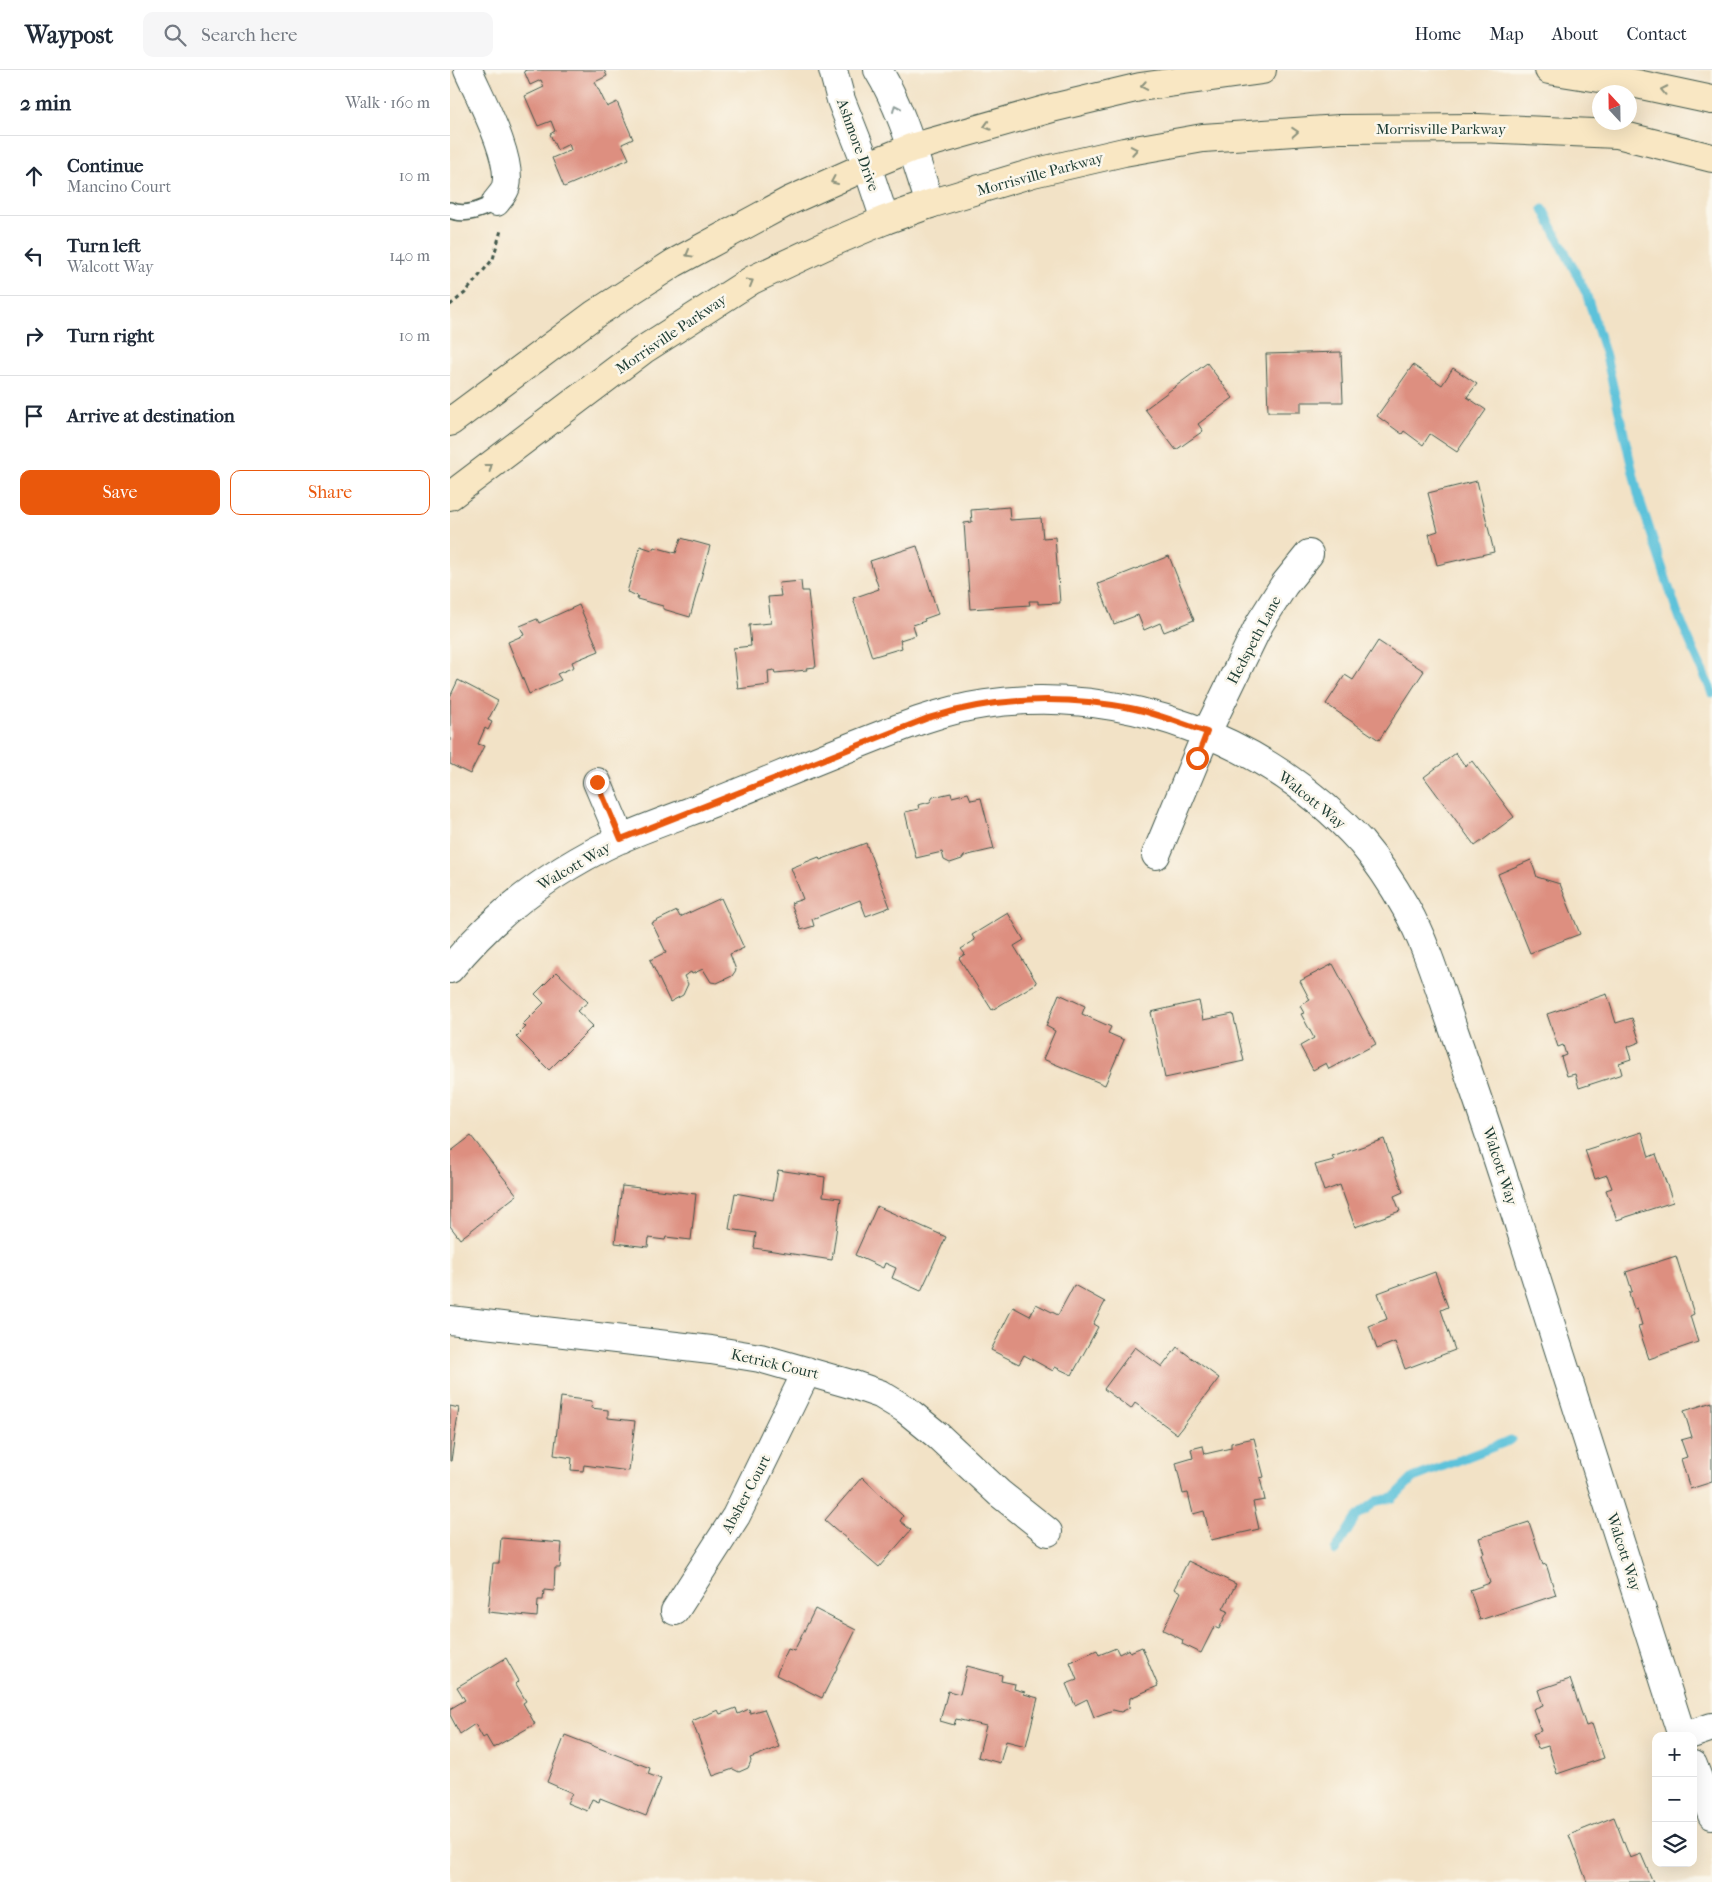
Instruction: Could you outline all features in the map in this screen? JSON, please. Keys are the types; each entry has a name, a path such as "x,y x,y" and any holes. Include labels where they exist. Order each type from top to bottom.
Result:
{"main road":[{"path":"450,422 595,314 674,263 790,201 867,166 912,148 1052,108 1140,87 1262,70"},
{"path":"1549,70 1637,84 1712,100"},
{"name":"Morrisville Parkway","path":"450,496 643,350 752,280 885,220 930,204 1033,173 1124,152 1203,138 1340,129 1478,128 1617,134 1712,158"}],"street":[{"path":"468,70 505,155 506,188 496,202"},
{"name":"Ashmore Drive","path":"833,70 841,100 867,166 885,220"},
{"path":"878,70 885,81 902,121 930,204"},
{"name":"Hedspeth Lane","path":"1156,855 1207,732 1260,622 1284,585 1309,554"},
{"name":"Walcott Way","path":"450,969 473,942 523,897 551,877 621,839 858,744 958,708 990,703 1037,700 1080,702 1131,708 1207,732 1270,766 1325,807 1362,844 1387,878 1408,913 1428,956 1485,1118 1681,1732"},
{"path":"597,782 621,839"},
{"name":"Ketrick Court","path":"450,1320 711,1350 760,1358 880,1394 905,1410 937,1435 999,1493 1048,1532"},
{"name":"Absher Court","path":"675,1611 736,1516 807,1371"},
{"path":"1697,1732 1712,1727"},
{"path":"1697,1776 1712,1815"}],"lane":[{"path":"450,210 456,213 470,212 496,202"}],"path":[{"path":"450,305 465,294 493,259 501,229 496,202"}],"building":[{"path":"604,70 607,76 595,82 607,107 617,102 633,139 622,144 629,159 564,187 552,158 571,150 569,144 557,150 550,134 555,131 551,121 538,126 525,96 544,87 541,80 530,85 524,71"},
{"path":"1341,352 1343,402 1301,402 1301,412 1268,412 1266,354"},
{"path":"1207,363 1233,398 1198,424 1203,431 1176,450 1145,409"},
{"path":"1413,365 1442,385 1453,368 1477,384 1467,397 1486,410 1457,452 1430,434 1423,445 1404,431 1402,434 1377,416"},
{"path":"1477,481 1494,552 1437,565 1429,534 1438,531 1428,493"},
{"path":"1009,507 1010,520 1041,518 1043,538 1055,537 1060,603 1038,604 1038,601 1029,601 1030,605 970,609 964,523 972,522 971,510"},
{"path":"681,538 710,546 690,617 663,609 663,606 637,599 638,596 627,592 640,546 652,550 654,547 676,553"},
{"path":"917,546 938,614 913,625 916,635 900,640 902,648 872,657 853,598 879,589 870,561"},
{"path":"1169,556 1194,620 1164,632 1160,623 1144,630 1138,615 1114,624 1098,584"},
{"path":"801,581 802,591 808,591 816,667 806,668 807,670 775,673 774,670 768,671 769,685 738,689 733,648 751,646 749,625 771,623 768,597 781,596 779,583"},
{"path":"579,605 599,651 572,662 574,667 557,674 561,680 529,694 508,642 524,635 520,626 537,619 539,623"},
{"path":"1378,641 1424,671 1379,740 1326,704 1345,675 1353,680"},
{"path":"458,680 498,701 488,720 492,722 488,730 485,728 478,744 484,746 470,774 450,764 450,697"},
{"path":"1456,753 1465,766 1472,761 1514,817 1475,846 1424,777"},
{"path":"951,793 952,797 968,793 971,800 981,798 994,849 964,856 962,859 950,863 944,860 942,852 916,858 905,812 919,809 918,805 930,802 933,797"},
{"path":"866,843 890,907 866,916 860,900 812,919 814,926 801,930 791,903 803,899 791,868 819,857 820,860"},
{"path":"1531,860 1537,877 1560,884 1580,934 1530,953 1498,874"},
{"path":"721,898 744,948 730,954 736,970 732,976 717,983 711,982 703,969 692,974 691,972 684,976 688,984 683,995 670,1002 650,960 666,952 652,923 677,911 680,917"},
{"path":"1008,913 1024,940 1014,946 1037,983 992,1010 959,958 965,954 961,949 975,940 972,935"},
{"path":"1333,964 1376,1044 1329,1069 1326,1063 1313,1070 1300,1046 1314,1038 1301,1014 1304,1013 1300,1006 1310,1000 1300,981"},
{"path":"557,972 588,1002 577,1011 593,1026 549,1070 516,1037 526,1027 523,1024 544,1003 535,994"},
{"path":"1059,994 1085,1006 1082,1014 1111,1027 1108,1033 1124,1040 1105,1085 1043,1059 1055,1031 1046,1026"},
{"path":"1607,994 1616,1023 1632,1018 1640,1042 1627,1047 1631,1059 1619,1063 1622,1074 1579,1088 1575,1074 1567,1076 1561,1057 1566,1055 1563,1045 1558,1047 1547,1014"},
{"path":"1199,1001 1203,1020 1233,1014 1244,1061 1165,1078 1151,1012"},
{"path":"1642,1132 1649,1157 1656,1154 1673,1202 1617,1220 1606,1190 1612,1188 1607,1175 1595,1179 1585,1150"},
{"path":"471,1136 517,1195 460,1239 450,1226 450,1152"},
{"path":"1384,1139 1403,1192 1394,1196 1400,1211 1355,1227 1340,1185 1324,1191 1315,1165 1334,1160 1332,1157"},
{"path":"778,1170 825,1177 823,1196 841,1198 832,1260 754,1248 756,1233 729,1229 735,1193 773,1200"},
{"path":"622,1186 696,1194 691,1240 666,1237 665,1240 649,1238 648,1247 615,1243"},
{"path":"877,1206 946,1237 921,1291 892,1278 896,1268 885,1263 883,1268 855,1255"},
{"path":"1676,1256 1694,1314 1690,1316 1698,1342 1649,1359 1638,1326 1642,1325 1637,1308 1634,1309 1629,1293 1632,1291 1626,1272"},
{"path":"1435,1272 1448,1307 1441,1310 1455,1350 1405,1369 1395,1342 1377,1349 1369,1326 1387,1319 1378,1293"},
{"path":"1074,1285 1105,1302 1093,1324 1098,1327 1072,1375 1055,1367 1053,1371 1024,1355 1019,1364 991,1350 1013,1307 1030,1316 1036,1304 1058,1315"},
{"path":"1135,1347 1162,1367 1177,1347 1219,1378 1177,1434 1135,1403 1131,1409 1104,1389"},
{"path":"561,1397 592,1401 591,1408 608,1410 608,1418 635,1421 629,1471 584,1465 583,1471 571,1470 572,1458 554,1455"},
{"path":"1712,1402 1712,1482 1690,1489 1681,1459 1687,1457 1681,1440 1692,1437 1684,1411"},
{"path":"450,1406 459,1408 451,1461 450,1461"},
{"path":"1254,1438 1264,1477 1260,1478 1265,1500 1253,1502 1259,1529 1211,1540 1204,1511 1193,1514 1188,1493 1183,1494 1176,1463 1193,1458 1191,1449 1203,1446 1205,1454 1231,1448 1231,1443"},
{"path":"862,1477 903,1516 900,1521 911,1530 879,1567 825,1520"},
{"path":"1529,1522 1543,1565 1546,1564 1556,1595 1480,1620 1470,1590 1490,1583 1481,1554 1484,1553 1479,1538"},
{"path":"501,1538 562,1543 560,1568 555,1568 554,1591 544,1590 543,1600 538,1600 537,1617 488,1612 493,1563 499,1563"},
{"path":"1188,1561 1236,1584 1223,1609 1228,1611 1219,1629 1214,1627 1201,1653 1182,1644 1183,1640 1163,1630 1181,1592 1174,1589"},
{"path":"815,1609 856,1630 822,1698 776,1675 788,1649 794,1651"},
{"path":"1142,1647 1158,1686 1130,1698 1129,1708 1121,1712 1113,1710 1094,1717 1087,1699 1075,1705 1066,1684 1077,1680 1070,1662 1097,1650 1099,1655 1116,1648 1119,1654 1129,1649 1130,1652"},
{"path":"506,1658 519,1681 516,1684 526,1701 523,1703 535,1724 493,1748 486,1736 483,1738 475,1724 460,1734 450,1715 450,1709 465,1700 457,1687"},
{"path":"967,1666 1002,1675 1001,1681 1015,1684 1014,1689 1038,1698 1026,1746 1006,1741 1000,1763 978,1757 986,1726 956,1719 954,1725 940,1721 948,1691 960,1694"},
{"path":"1570,1679 1586,1726 1592,1724 1604,1758 1557,1774 1548,1746 1538,1749 1533,1734 1541,1731 1533,1709 1543,1705 1538,1690"},
{"path":"736,1708 738,1714 749,1709 750,1713 764,1709 779,1747 750,1758 751,1761 748,1768 739,1772 733,1769 713,1776 692,1721 718,1710 720,1714"},
{"path":"565,1735 650,1768 648,1774 661,1779 646,1816 600,1798 599,1802 592,1799 587,1811 567,1803 572,1793 547,1782"},
{"path":"1614,1817 1630,1858 1641,1854 1653,1882 1587,1882 1569,1835"}],"waterway":[{"path":"1543,209 1586,293 1606,356 1638,494 1677,612 1712,693"},
{"path":"1335,1551 1357,1516 1377,1501 1393,1498 1413,1478 1511,1440"}],"route":[{"path":"597,782 621,839 928,718 958,708 990,703 1037,700 1080,702 1131,708 1207,732 1197,758"}]}
